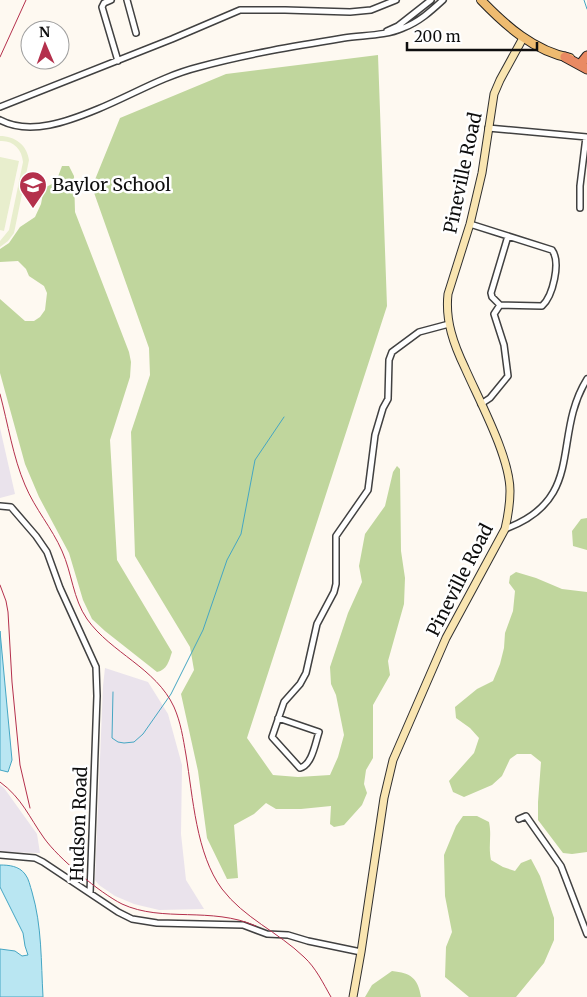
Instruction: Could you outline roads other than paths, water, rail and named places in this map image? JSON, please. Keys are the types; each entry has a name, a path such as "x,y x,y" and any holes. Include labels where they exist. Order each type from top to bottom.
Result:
{"highway":[{"path":"565,57 586,62"}],"main road":[{"path":"482,0 499,20 523,38 539,47 565,57"},
{"name":"Pineville Road","path":"353,997 362,952 384,798 393,760 446,638 505,529 508,515 510,489 507,468 501,450 455,346 449,324 447,304 448,294 470,224 482,173 494,94 523,38"}],"street":[{"path":"110,0 104,3 102,7 118,60"},
{"path":"127,0 136,33"},
{"path":"0,107 240,10 350,12 371,10 396,0"},
{"path":"382,34 398,26 431,0"},
{"path":"0,120 20,127 55,123 80,116 170,76 198,67 283,48 396,31 415,23 443,0"},
{"path":"488,128 586,137 580,186 580,208"},
{"path":"470,224 508,236 552,250 556,264 550,296 542,306 500,305 492,297 491,293 508,236"},
{"path":"481,404 490,398 508,376 504,345 494,314 500,305"},
{"path":"278,718 319,732 309,762 303,768 294,763 272,737 278,718 284,702 300,684 306,673 317,624 334,592 336,584 336,536 368,490 375,435 388,398 389,360 392,352 419,332 449,324"},
{"path":"505,529 519,524 546,503 557,487 564,469 574,404 587,379"},
{"name":"Hudson Road","path":"0,506 11,507 47,552 60,588 96,667 95,764 90,894 132,919 157,923 243,925 261,932 288,935 362,952"},
{"path":"519,819 526,816 561,866 587,934"},
{"path":"0,855 35,858 54,868 90,894"}],"water":[{"path":"0,631 12,760 8,772 0,770"},
{"path":"0,865 20,869 28,878 39,931 43,997 0,997 0,949 15,951 22,956 28,955 23,933 0,887"}],"waterway":[{"path":"584,0 587,9"},
{"path":"113,692 112,738 118,742 134,742 143,734 171,694 203,630 227,560 241,534 255,460 284,417"}],"railway":[{"path":"0,57 26,0"},
{"path":"0,394 21,474 29,494 62,551 82,611 108,642 156,682 166,693 174,707 183,737 197,825 206,859 213,875 222,889 240,908 294,948 308,961 331,997"},
{"path":"0,585 8,612 20,765 30,808"},
{"path":"0,782 20,801 50,846 91,884 113,899 138,910 154,913 222,917 256,926"}],"place":[{"name":"Baylor School","path":"33,209"}]}
